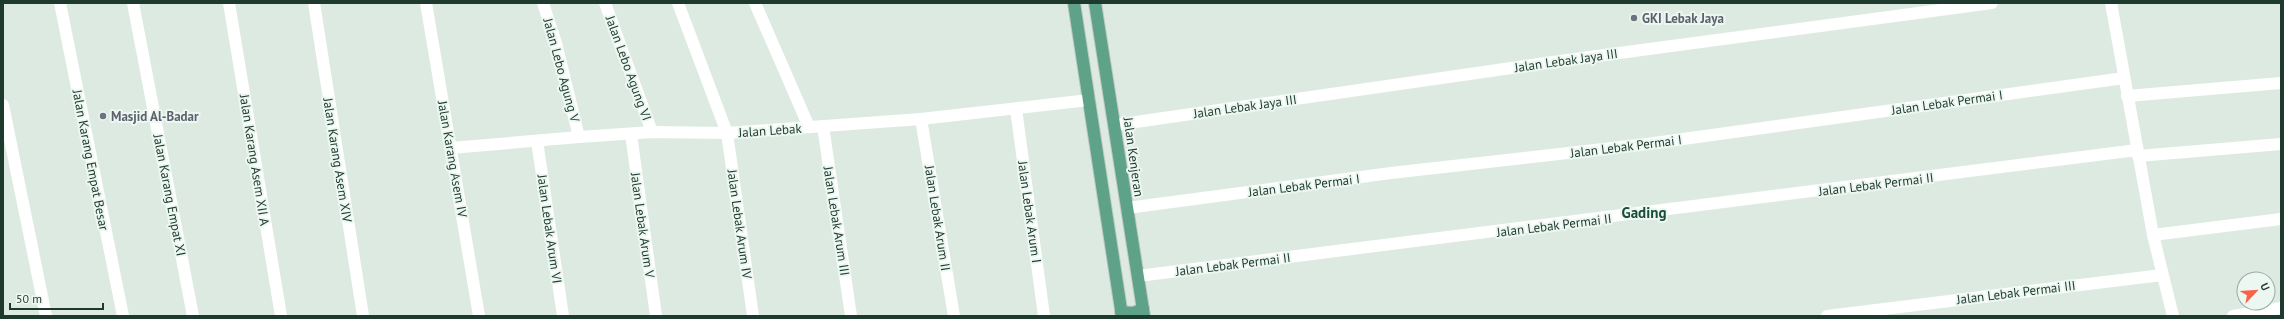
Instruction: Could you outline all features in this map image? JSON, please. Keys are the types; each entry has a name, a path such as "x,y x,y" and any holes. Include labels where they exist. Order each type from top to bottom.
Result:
{"main road":[{"path":"1074,3 1122,314 1144,313"},
{"name":"Jalan Kenjeran","path":"1096,3 1144,313"}],"street":[{"name":"Jalan Karang Empat Besar","path":"60,3 123,316"},
{"name":"Jalan Karang Empat XI","path":"133,3 193,316"},
{"name":"Jalan Karang Asem XII A","path":"229,3 281,316"},
{"name":"Jalan Karang Asem XIV","path":"314,3 363,316"},
{"name":"Jalan Karang Asem IV","path":"426,3 479,316"},
{"name":"Jalan Lebo Agung V","path":"543,3 556,44 579,137"},
{"name":"Jalan Lebo Agung VI","path":"605,3 652,132"},
{"name":"Jalan Lebak Arum IV","path":"678,3 727,132 753,316"},
{"path":"755,3 809,127"},
{"name":"Jalan Lebak Jaya III","path":"1115,125 1567,60 1992,3"},
{"path":"2111,3 2153,235 2173,316"},
{"name":"Jalan Lebak Permai I","path":"1127,208 1391,174 1655,143 2124,78"},
{"path":"2127,96 2281,83"},
{"name":"Jalan Lebak","path":"451,148 652,132 727,132 921,119 1089,100"},
{"path":"3,105 46,316"},
{"name":"Jalan Lebak Arum I","path":"1016,109 1044,316"},
{"name":"Jalan Lebak Arum II","path":"921,119 954,316"},
{"name":"Jalan Lebak Arum III","path":"823,126 851,316"},
{"name":"Jalan Lebak Arum V","path":"631,134 656,316"},
{"name":"Jalan Lebak Arum VI","path":"537,141 563,316"},
{"name":"Jalan Lebak Permai II","path":"1138,276 2137,153 2281,144"},
{"path":"2153,235 2281,219"},
{"name":"Jalan Lebak Permai III","path":"1827,316 2162,275"},
{"path":"2232,316 2281,308"}],"place":[{"name":"GKI Lebak Jaya","path":"1634,18"},
{"name":"Masjid Al-Badar","path":"103,116"}],"district":[{"name":"Gading","path":"1644,213"}]}
